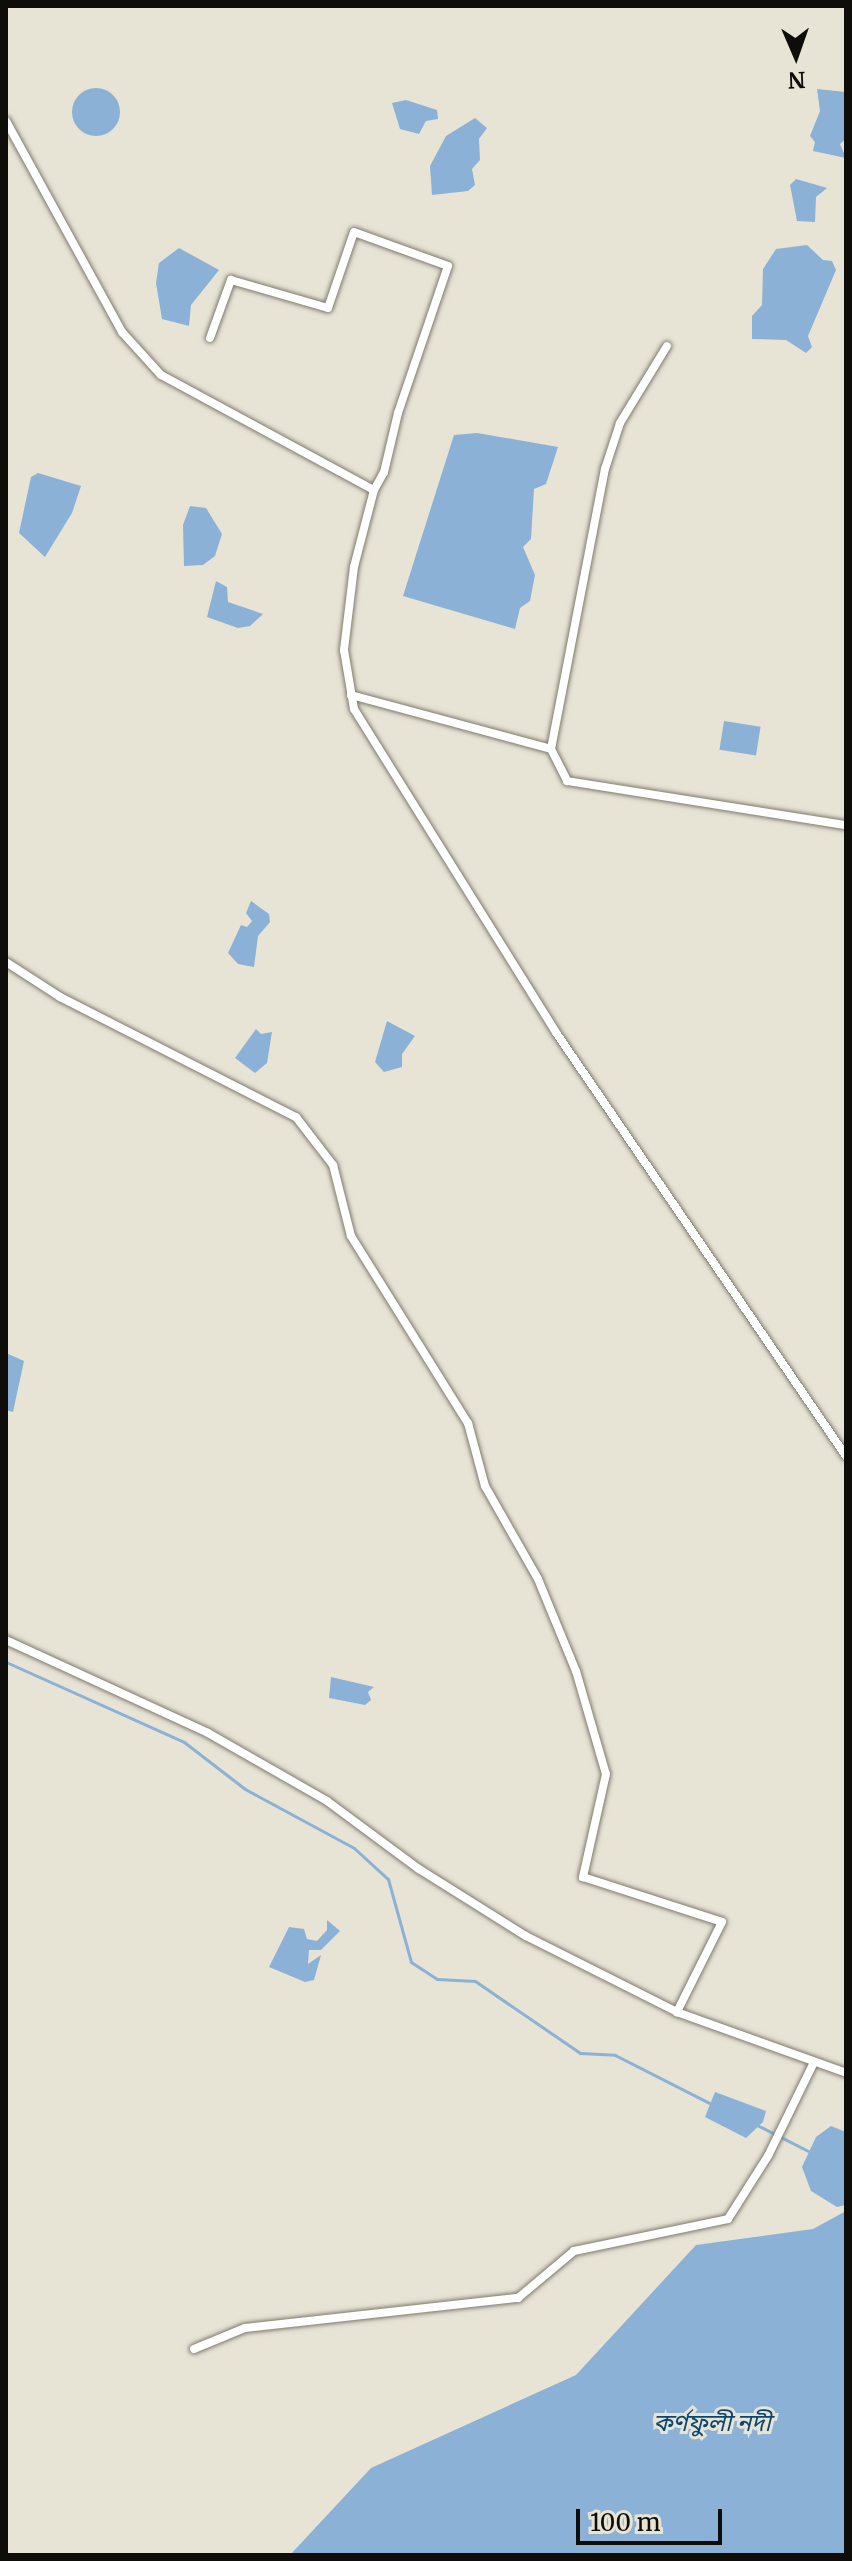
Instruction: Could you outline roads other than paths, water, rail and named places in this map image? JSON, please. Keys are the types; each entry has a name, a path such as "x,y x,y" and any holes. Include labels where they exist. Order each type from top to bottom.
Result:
{"street":[{"path":"6,121 122,332 161,375 374,490"},
{"path":"210,338 231,280 328,308 354,232 448,266 398,413 384,472 374,490 354,567 344,650 354,709 557,1034 846,1456"},
{"path":"667,346 620,423 605,469 551,749 567,781 846,825"},
{"path":"351,695 551,749"},
{"path":"6,962 60,997 296,1117 333,1165 351,1236 468,1423 485,1486 538,1579 576,1671 606,1774 583,1877 722,1922 677,2012"},
{"path":"6,1640 208,1733 327,1801 419,1869 526,1936 677,2012 813,2064 846,2073"},
{"path":"194,2349 245,2328 518,2298 574,2251 728,2219 768,2156 813,2064"}],"water":[{"path":"96,88 113,95 120,112 113,129 96,136 79,129 72,112 79,95"},
{"path":"817,89 846,92 846,139 840,144 846,158 813,151 815,142 810,136 820,111"},
{"path":"406,100 437,110 438,119 426,121 419,134 400,129 392,103"},
{"path":"475,118 487,128 479,139 480,160 472,169 475,185 468,191 432,195 430,166 446,136"},
{"path":"796,179 827,188 816,197 815,222 797,221 790,185"},
{"path":"807,245 823,260 832,261 836,270 808,336 812,347 806,353 786,340 752,339 752,316 762,305 763,269 776,249"},
{"path":"179,248 219,270 191,305 189,326 162,319 156,283 159,263"},
{"path":"477,433 558,447 546,484 534,489 531,539 523,547 535,575 530,601 520,608 515,629 403,596 454,435"},
{"path":"38,473 81,486 72,513 45,557 19,533 31,477"},
{"path":"190,506 206,508 222,534 215,556 203,565 184,566 183,525"},
{"path":"216,581 227,587 228,602 263,614 250,626 238,628 207,617"},
{"path":"724,721 761,727 756,755 719,750"},
{"path":"251,901 269,914 270,922 258,936 254,967 238,964 228,953 241,925 247,927 252,921 246,913"},
{"path":"387,1021 415,1036 402,1054 402,1067 384,1072 375,1062"},
{"path":"256,1029 261,1034 272,1032 267,1063 255,1073 235,1058"},
{"path":"6,1353 24,1361 13,1412 6,1410"},
{"path":"331,1677 374,1687 368,1692 371,1700 365,1705 329,1698"},
{"path":"327,1920 340,1931 321,1950 309,1950 308,1964 321,1955 314,1980 305,1982 269,1967 289,1927 304,1929 307,1939 317,1941 327,1930"},
{"path":"715,2092 766,2111 763,2122 746,2138 705,2117"},
{"path":"831,2126 846,2132 846,2205 837,2207 811,2191 802,2167 816,2137"},
{"name":"কর্ণফুলী নদী","path":"846,2211 846,2555 290,2555 371,2468 576,2375 696,2245 813,2229"}],"waterway":[{"path":"6,1662 184,1742 245,1789 354,1848 388,1879 411,1962 437,1979 475,1981 580,2053 615,2055 713,2105"},
{"path":"757,2125 810,2152"}]}
